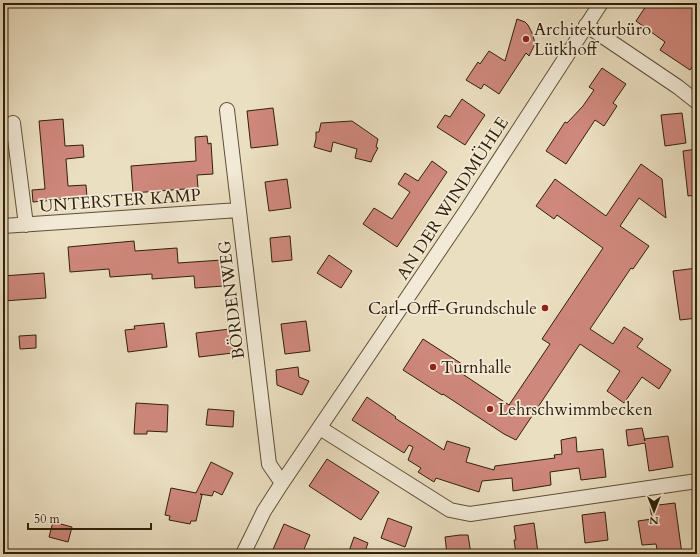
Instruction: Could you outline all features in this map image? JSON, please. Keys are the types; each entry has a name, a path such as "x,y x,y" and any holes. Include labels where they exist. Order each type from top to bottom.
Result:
{"street":[{"name":"AN DER WINDMÜHLE","path":"243,554 264,511 282,483 463,214 601,3"},
{"path":"586,26 678,87 697,102"},
{"name":"BÖRDENWEG","path":"227,110 269,464 282,483"},
{"path":"13,123 26,225"},
{"name":"UNTERSTER KAMP","path":"3,226 239,210"},
{"path":"320,428 450,510 460,513 477,513 697,481"}],"building":[{"path":"648,3 697,3 697,60 690,70 660,50 665,42 636,21"},
{"path":"517,19 528,25 533,35 535,44 529,56 526,53 499,94 484,84 481,89 466,80 478,62 480,64 489,51 505,61"},
{"path":"602,68 626,84 613,103 617,106 604,126 595,120 566,164 546,151 565,122 567,123 583,106 594,90 589,87"},
{"path":"462,99 485,115 465,145 437,127 445,115 450,117"},
{"path":"273,108 278,145 251,148 247,111"},
{"path":"682,113 686,143 665,146 661,115"},
{"path":"63,119 65,146 83,145 84,157 66,159 68,186 86,185 87,197 33,202 32,190 45,189 39,121"},
{"path":"352,121 378,139 376,147 378,148 371,162 355,158 357,149 333,142 331,152 314,147 316,132 319,132 321,123"},
{"path":"207,136 208,144 211,143 213,174 197,175 198,188 133,193 131,166 196,161 195,137"},
{"path":"697,149 697,195 688,196 683,151"},
{"path":"432,161 447,172 397,247 363,224 374,208 392,219 410,192 398,184 405,173 418,181"},
{"path":"641,164 662,179 666,218 639,198 620,226 649,246 633,269 631,268 590,329 613,344 624,327 643,339 637,347 671,370 659,389 642,377 624,403 607,391 620,371 580,344 516,440 504,434 403,370 423,339 462,364 458,371 509,405 550,344 542,339 603,248 557,215 554,219 536,206 555,179 606,216"},
{"path":"287,179 291,208 269,211 265,182"},
{"path":"290,236 292,260 272,262 270,238"},
{"path":"134,241 135,251 177,248 178,263 222,260 224,286 195,288 194,276 152,279 152,274 110,277 109,269 70,272 68,247"},
{"path":"329,255 352,271 341,288 317,273"},
{"path":"697,268 697,318 680,320 673,271"},
{"path":"44,273 46,298 3,301 3,276"},
{"path":"306,321 310,351 285,354 281,324"},
{"path":"164,323 167,347 128,352 125,330 135,329 134,326"},
{"path":"230,329 233,353 199,357 196,333"},
{"path":"36,335 36,348 20,349 19,336"},
{"path":"298,367 299,377 309,381 302,395 277,385 276,370"},
{"path":"367,397 396,417 395,418 444,450 447,441 470,448 466,462 494,470 495,466 555,458 554,455 562,454 561,440 576,437 577,452 603,449 606,477 581,480 579,468 550,472 551,485 513,491 512,478 482,481 479,492 436,478 434,482 418,472 421,468 408,460 413,447 409,445 404,453 352,420"},
{"path":"136,403 168,405 167,432 147,431 147,434 134,434"},
{"path":"208,409 234,411 233,427 206,425"},
{"path":"642,428 645,439 668,436 673,467 649,471 645,443 628,446 626,430"},
{"path":"327,459 379,492 361,520 309,486"},
{"path":"211,462 233,473 222,495 214,491 212,496 200,494 202,495 196,521 191,521 190,524 169,520 170,516 165,515 171,488 196,493"},
{"path":"675,503 682,554 658,554 656,544 642,545 638,521 652,519 650,506"},
{"path":"605,512 608,540 585,543 582,515"},
{"path":"388,518 412,527 405,547 381,538"},
{"path":"53,522 72,527 68,542 49,537"},
{"path":"534,523 538,553 516,554 514,526"},
{"path":"284,524 310,535 302,554 271,554"},
{"path":"468,535 471,554 447,554 445,537"},
{"path":"354,537 368,543 364,554 348,554"}],"place":[{"name":"Architekturbüro Lütkhoff","path":"526,39"},
{"name":"Carl-Orff-Grundschule","path":"545,308"},
{"name":"Turnhalle","path":"433,367"},
{"name":"Lehrschwimmbecken","path":"490,409"}]}
